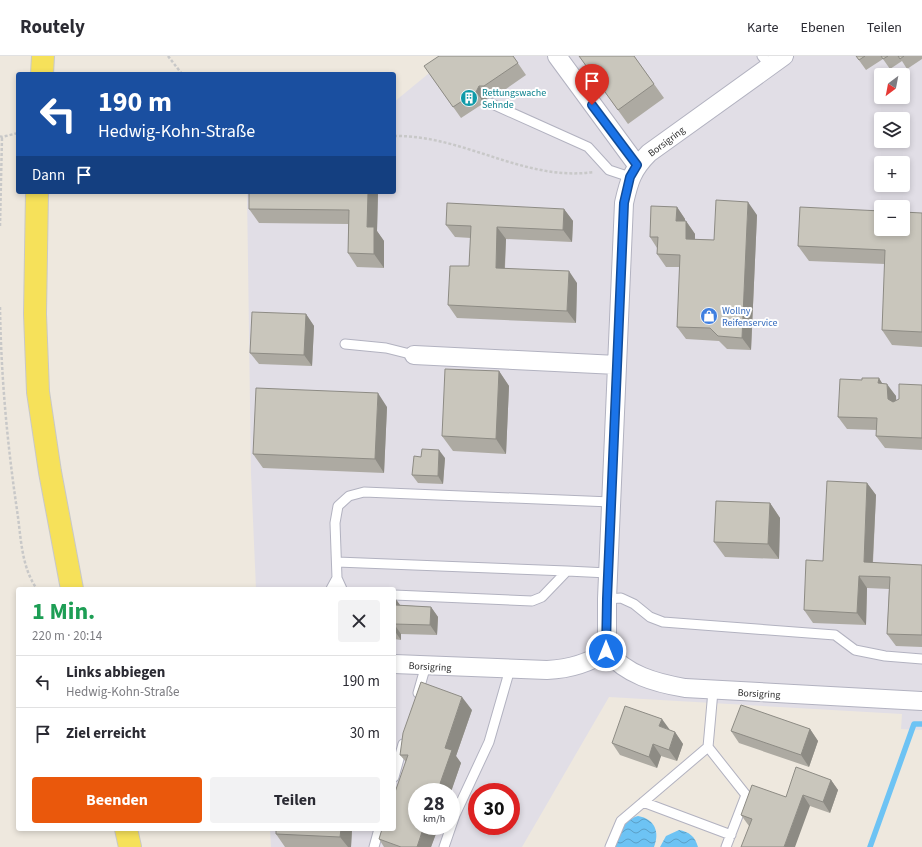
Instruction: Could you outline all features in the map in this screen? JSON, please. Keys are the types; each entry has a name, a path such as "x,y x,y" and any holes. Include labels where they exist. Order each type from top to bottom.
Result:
{"main road":[{"path":"42,72 43,56"},
{"path":"37,194 35,314 38,392 50,472 72,587"},
{"path":"126,831 130,847"}],"street":[{"path":"556,56 634,171 624,203 606,651"},
{"name":"Borsigring","path":"634,171 649,153 772,59"},
{"path":"414,354 617,365"},
{"name":"Borsigring","path":"396,664 510,669 564,669 591,661 606,651 624,668 647,678 673,686 713,691 922,701"}],"lane":[{"path":"490,103 588,147 609,170 634,171"},
{"path":"345,344 386,348 414,354"},
{"path":"341,587 337,578 335,523 338,506 349,496 364,492 611,502"},
{"path":"337,562 608,573"},
{"path":"396,595 532,601 542,597 567,571"},
{"path":"332,587 337,578"},
{"path":"607,599 621,598 634,604 650,617 663,622 835,635 855,650 886,656 922,659"},
{"path":"415,702 426,665"},
{"path":"444,847 455,814 489,742 510,669"},
{"path":"713,691 708,747 746,795 726,847"},
{"path":"396,770 407,732"},
{"path":"610,847 620,821 708,747"},
{"path":"642,802 731,835"},
{"path":"374,847 378,831"}],"path":[{"path":"168,56 180,72"},
{"path":"0,226 1,136 16,133"},
{"path":"396,136 444,141 514,164 550,173 580,174 609,170"},
{"path":"0,307 3,398 7,437 25,562 36,587"}],"shaded area":[{"path":"450,56 922,56 922,730 901,729 902,714 609,697 522,847 271,847 270,831 396,831 396,587 256,587 251,474 247,194 396,194 396,100"}],"water":[{"path":"638,816 649,820 655,827 656,841 654,847 614,847 625,824"},
{"path":"679,830 691,835 698,847 660,847 666,836"}],"building":[{"name":"Rettungswache Sehnde","path":"439,56 513,56 518,63 484,86 479,86 476,92 453,107 424,66"},
{"path":"579,56 634,56 654,84 618,110"},
{"path":"856,56 865,56 859,60"},
{"path":"881,56 888,56 883,59"},
{"path":"249,194 368,194 367,227 374,227 374,254 348,253 349,210 249,209"},
{"path":"716,200 748,202 742,338 718,336 710,328 677,327 680,255 657,254 658,237 650,237 651,206 677,207 676,221 686,221 686,239 714,240"},
{"path":"447,203 564,209 563,230 497,227 496,268 569,271 567,311 448,305 450,266 469,266 471,226 446,225"},
{"path":"800,207 874,211 874,236 910,236 910,212 922,213 922,332 882,330 885,250 798,246"},
{"path":"252,312 306,314 304,355 250,353"},
{"path":"445,369 499,371 496,439 442,436"},
{"path":"862,378 879,378 878,383 887,384 888,399 893,402 899,399 899,384 922,385 922,438 876,436 877,418 838,417 840,379 862,380"},
{"path":"256,388 378,393 375,459 253,454"},
{"path":"422,449 439,450 438,476 412,475 414,456 421,457"},
{"path":"827,481 867,483 864,562 922,565 922,635 887,634 890,577 859,576 857,613 804,610 806,560 823,561"},
{"path":"716,501 770,503 768,544 714,542"},
{"path":"396,605 431,607 430,625 396,624"},
{"path":"421,682 462,697 445,748 452,750 440,783 408,783 408,835 421,835 417,847 401,847 379,839 381,831 396,831 396,789 408,755 400,755 403,733"},
{"path":"741,705 810,729 801,755 731,731"},
{"path":"625,706 662,719 659,726 675,732 669,750 653,744 649,757 612,743"},
{"path":"796,767 831,780 823,802 803,795 784,847 741,847 752,819 741,815 752,785 786,797"},
{"path":"276,831 341,831 340,837 276,834"}],"waterway":[{"path":"870,847 914,724 922,724"}],"place":[{"name":"Rettungswache Sehnde","path":"469,98"},
{"name":"Wollny Reifenservice","path":"709,316"}],"route":[{"path":"592,105 637,165 630,177 624,203 606,651"}]}
